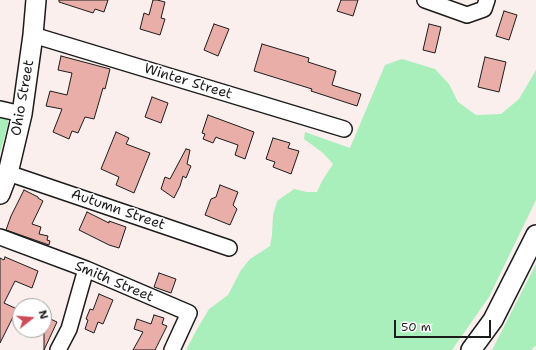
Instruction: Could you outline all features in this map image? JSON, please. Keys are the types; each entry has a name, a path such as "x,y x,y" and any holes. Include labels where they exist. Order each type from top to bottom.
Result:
{"street":[{"name":"Ohio Street","path":"0,194 8,173 22,114 33,35 36,0"},
{"path":"425,0 467,15 484,8 487,0"},
{"name":"Winter Street","path":"33,35 344,129"},
{"path":"0,109 22,114"},
{"name":"Autumn Street","path":"8,173 229,248"},
{"path":"471,350 493,320 536,235"},
{"name":"Smith Street","path":"0,237 86,269 189,313 172,350"},
{"path":"58,350 68,329 86,269"}],"green space":[{"path":"402,59 435,69 449,84 458,102 476,115 501,114 519,99 536,70 536,200 489,297 452,350 186,350 209,309 228,295 241,270 250,259 270,246 273,215 277,201 294,189 307,192 317,192 333,164 323,153 304,139 305,132 350,148 385,65"},
{"path":"0,114 8,118 8,124 0,153"},
{"path":"536,264 536,346 532,348 533,350 492,350"}],"building":[{"path":"59,0 108,0 104,12 95,9 93,13 59,2"},
{"path":"153,0 165,2 161,18 165,19 160,35 140,29 144,13 149,15"},
{"path":"341,0 358,0 353,16 337,11"},
{"path":"504,11 517,15 509,40 496,36"},
{"path":"214,24 229,29 218,56 204,50"},
{"path":"429,24 441,27 435,53 423,50"},
{"path":"262,44 309,58 308,62 336,71 332,85 361,94 357,106 311,91 312,89 254,71"},
{"path":"61,56 110,69 105,89 103,88 94,119 85,117 78,133 72,131 69,139 53,132 62,109 46,106 50,91 67,95 72,73 58,70"},
{"path":"485,57 506,62 499,92 478,87"},
{"path":"152,97 168,103 161,123 145,117"},
{"path":"208,115 254,132 245,159 235,155 238,145 216,137 213,143 203,139 205,134 202,133"},
{"path":"116,132 129,138 126,144 150,153 134,193 116,185 119,177 101,169"},
{"path":"273,138 290,143 288,148 299,151 291,174 273,167 275,162 266,159"},
{"path":"186,149 190,150 187,164 191,166 186,178 183,176 174,198 161,189 165,177 170,179"},
{"path":"220,185 238,192 233,205 237,209 230,225 205,215 211,199 216,197"},
{"path":"24,190 43,201 32,224 41,227 39,234 48,236 47,240 50,241 49,245 6,230"},
{"path":"87,212 109,223 109,221 126,227 119,248 109,245 79,230"},
{"path":"5,257 38,271 32,288 15,281 4,303 12,307 12,319 0,343 0,258 4,260"},
{"path":"159,273 176,279 171,293 154,287"},
{"path":"99,294 113,300 103,324 98,322 94,333 85,329 88,320 86,319 90,309 93,310"},
{"path":"154,315 164,318 162,324 167,326 155,350 133,350 143,332 134,329 137,319 151,324"},
{"path":"52,320 57,322 52,333"},
{"path":"44,338 50,338 44,350"}]}
